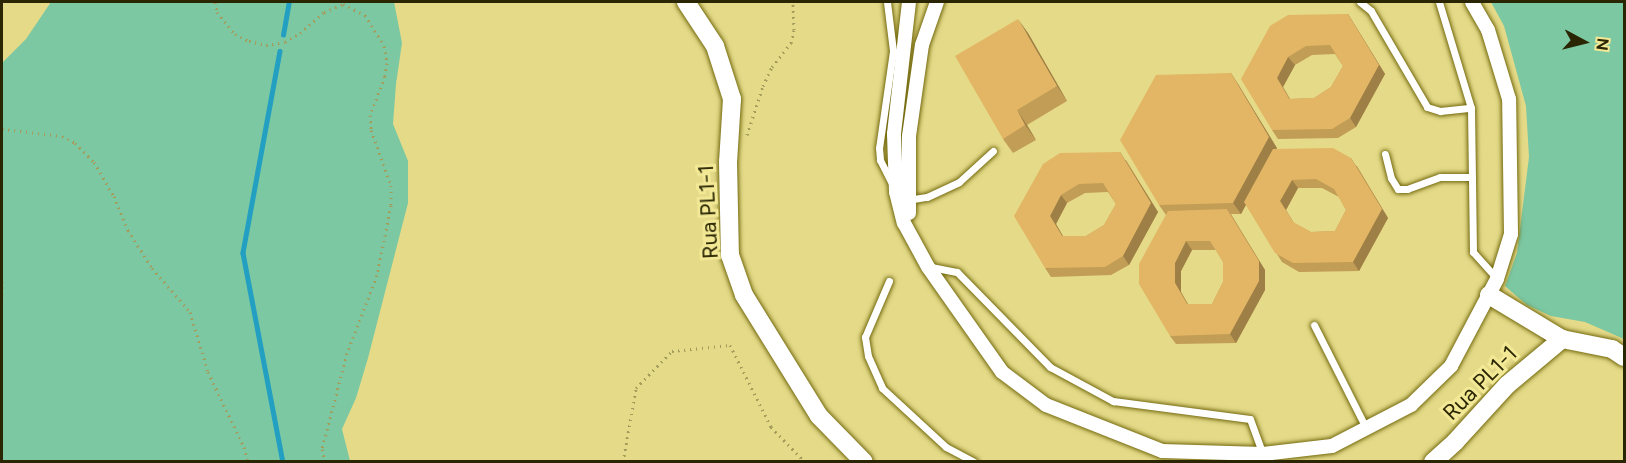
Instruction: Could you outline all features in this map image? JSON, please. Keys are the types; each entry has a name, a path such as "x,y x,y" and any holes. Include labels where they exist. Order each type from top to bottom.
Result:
{"street":[{"name":"Rua PL1-1","path":"686,2 715,46 732,99 728,162 730,255 744,295 819,416 864,462"},
{"path":"909,2 899,49 894,134 904,223 912,233 928,267 1002,372 1046,405 1162,451 1263,454 1332,446 1411,405 1451,366 1493,287 1511,234 1509,99 1488,30 1472,2"},
{"path":"901,196 922,45 937,2"},
{"path":"1493,287 1562,339 1612,349 1624,357"},
{"name":"Rua PL1-1","path":"1433,462 1455,442 1507,385 1562,339"}],"lane":[{"path":"887,2 899,49 922,45"},
{"path":"1360,2 1371,11 1427,107 1440,111 1471,108"},
{"path":"1439,2 1471,108 1473,252 1493,287"},
{"path":"901,196 927,197 959,182 993,151"},
{"path":"1385,154 1391,178 1398,189 1407,189 1440,177 1472,177"},
{"path":"928,267 957,272 1050,367 1113,401 1250,419 1263,454"},
{"path":"889,281 865,337 868,356 882,388 946,447 974,462"},
{"path":"1314,326 1366,428"}],"path":[{"path":"215,2 217,12 235,34 249,41 266,45 285,42 300,33 324,12 343,4 365,15 384,46 387,63 385,76 370,115 371,130 391,185 391,205 377,275 347,352 322,449 326,462"},
{"path":"747,140 763,86 772,67 791,43 794,30 793,2"},
{"path":"2,129 62,136 75,143 94,162 114,196 128,230 152,267 190,312 208,372 244,447 248,462"},
{"path":"2,281 2,302"},
{"path":"623,462 636,388 672,351 730,345 771,426 805,462"}],"green space":[{"path":"51,2 394,2 402,43 393,124 408,161 408,203 368,358 356,398 342,429 350,461 2,461 2,63 26,39"},
{"path":"1491,2 1624,2 1624,339 1585,322 1551,316 1527,305 1505,286 1517,253 1529,157 1526,106 1504,26"}],"building":[{"path":"1348,14 1379,65 1350,118 1332,129 1272,130 1241,79 1270,26 1288,15","holes":["1330,45 1343,66 1331,87 1314,98 1289,99 1277,78 1288,57 1306,46"]},
{"path":"1018,19 1057,86 1017,110 1025,125 1003,139 955,56"},
{"path":"1231,73 1269,137 1233,203 1159,205 1120,140 1156,75"},
{"path":"1333,148 1351,158 1382,209 1353,262 1293,263 1275,253 1244,202 1273,149","holes":["1316,179 1334,189 1346,210 1335,231 1311,232 1293,222 1280,201 1292,180"]},
{"path":"1120,152 1151,203 1123,256 1105,267 1045,268 1014,216 1043,164 1060,153","holes":["1103,183 1116,204 1104,225 1086,236 1062,236 1050,216 1061,195 1079,184"]},
{"path":"1227,209 1259,261 1259,281 1230,334 1170,336 1139,284 1139,264 1168,211","holes":["1186,241 1210,241 1223,262 1223,282 1212,304 1187,304 1175,283 1175,263"]}],"waterway":[{"path":"283,35 289,2"},
{"path":"280,51 243,253 283,462"}]}
